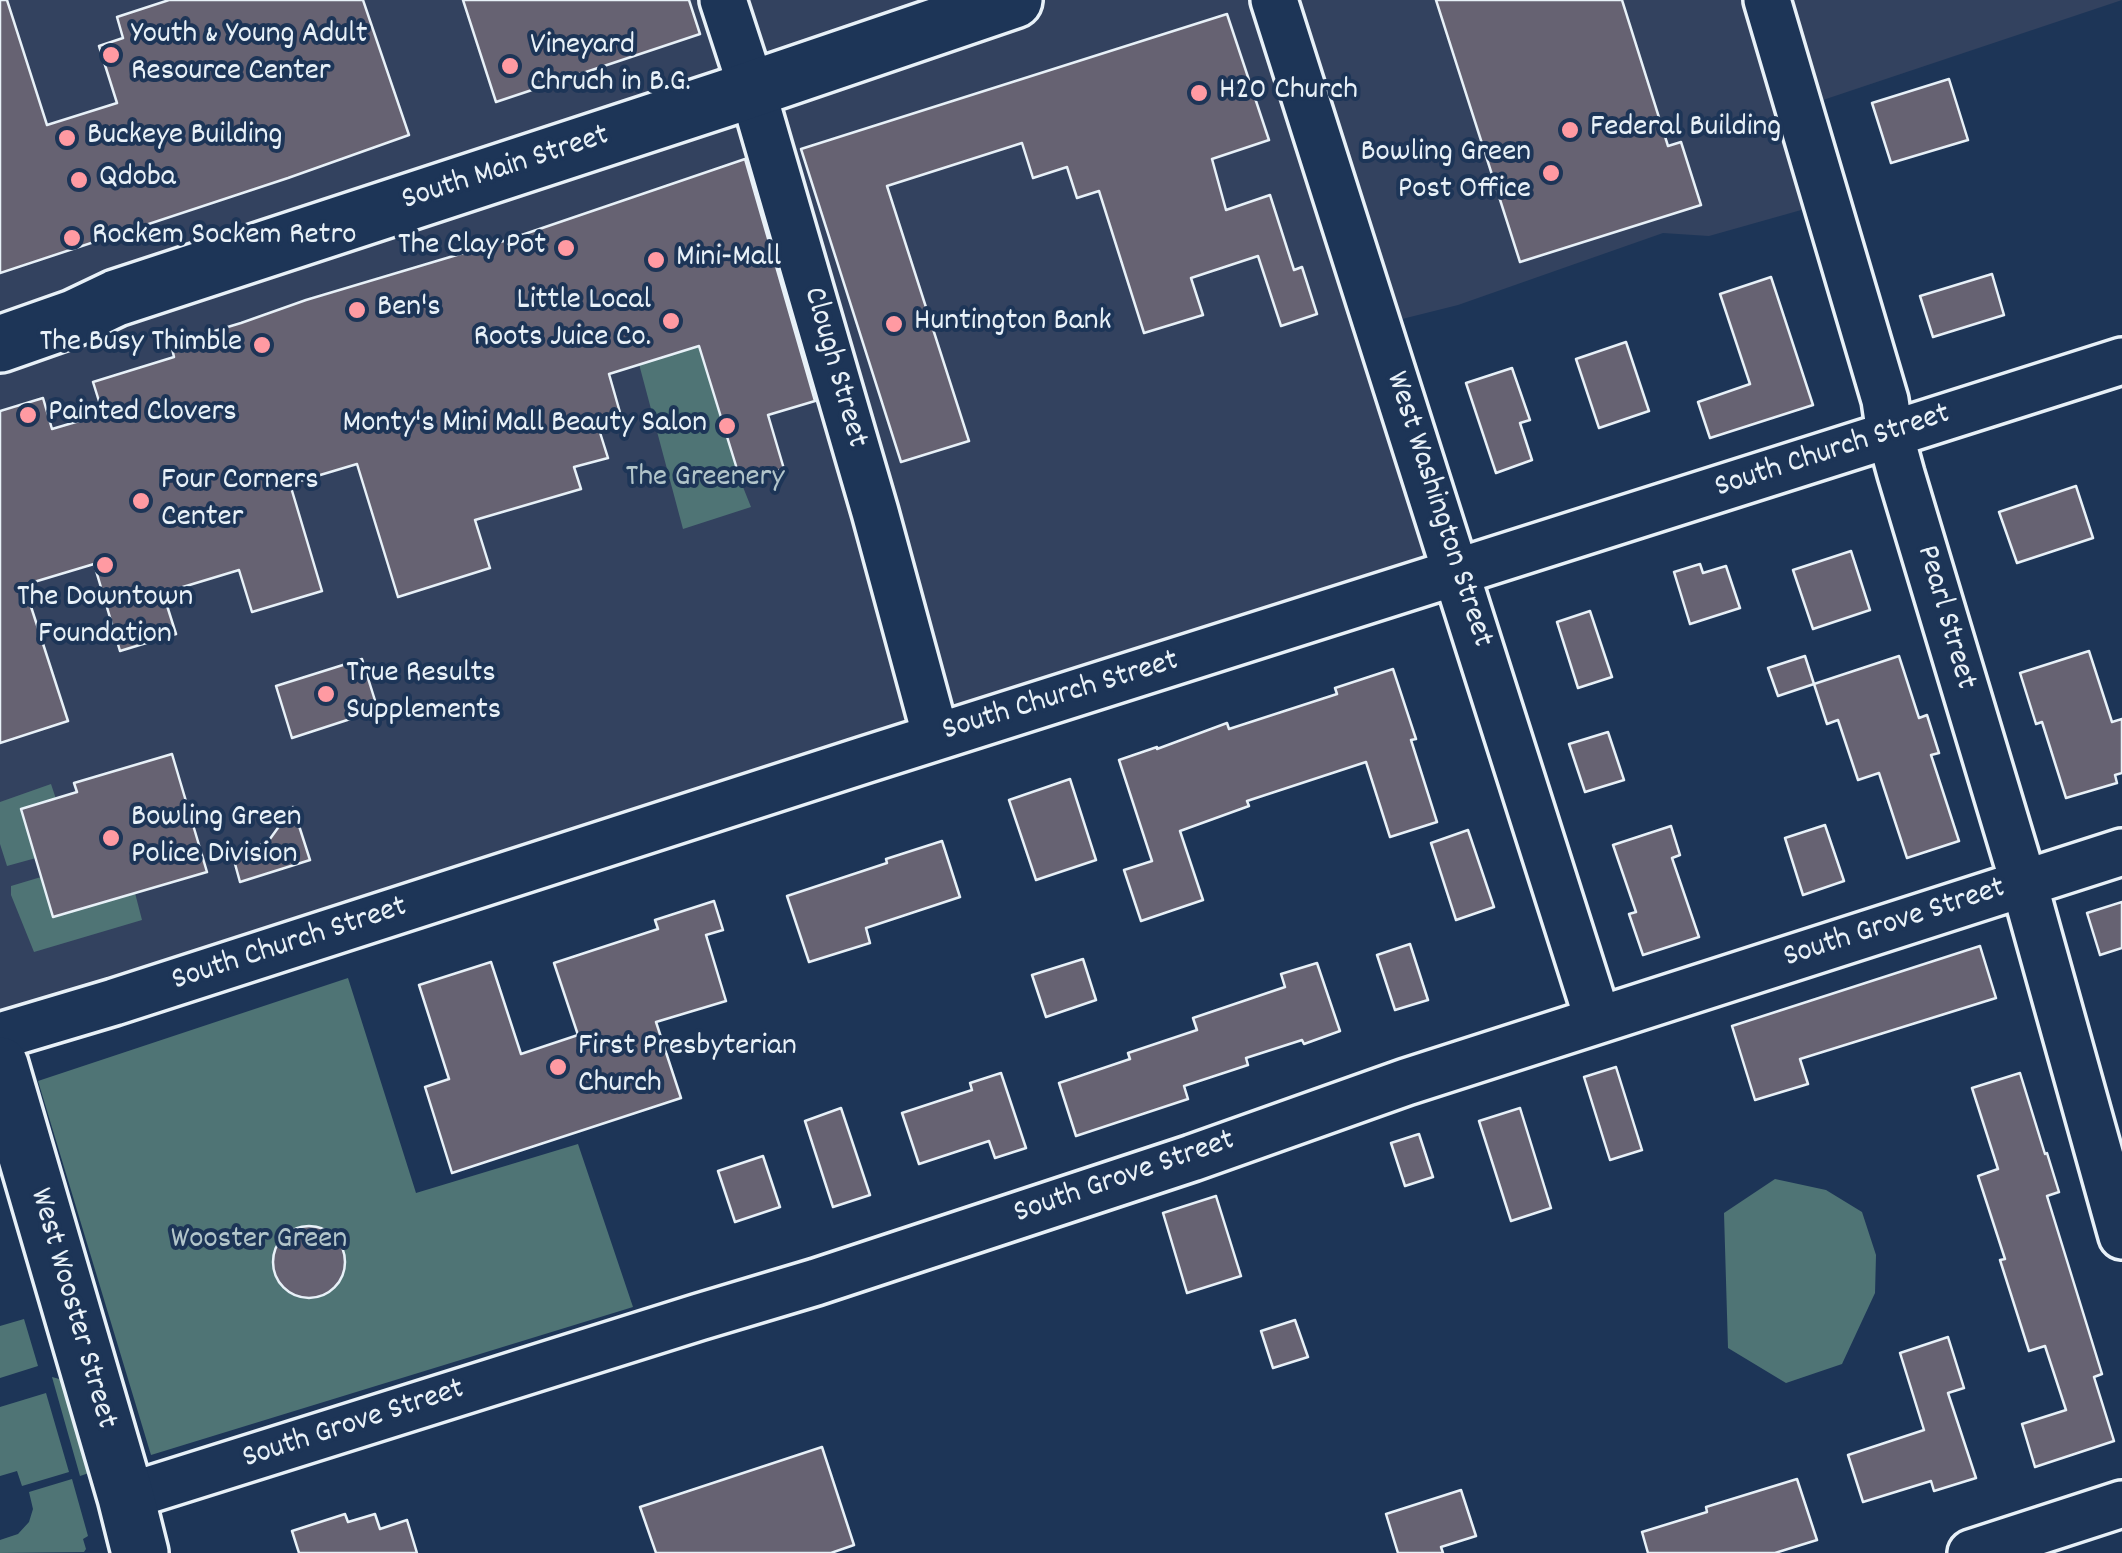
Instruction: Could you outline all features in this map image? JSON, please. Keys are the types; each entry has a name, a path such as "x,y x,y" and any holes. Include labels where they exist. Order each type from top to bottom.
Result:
{"main road":[{"name":"South Main Street","path":"0,344 74,318 116,298 1014,0"},
{"name":"West Wooster Street","path":"0,1065 140,1553"}],"street":[{"name":"Clough Street","path":"723,0 900,599 936,738"},
{"name":"West Washington Street","path":"1274,0 1598,1020"},
{"name":"Pearl Street","path":"1767,0 2122,1236"},
{"name":"South Church Street","path":"0,1036 2122,361"},
{"name":"South Grove Street","path":"126,1497 816,1282 1192,1158 1406,1082 2122,852"},
{"path":"1971,1553 2122,1504"}],"shaded area":[{"path":"0,0 2122,0 1799,108 1826,203 1709,236 1663,233 1458,305 1378,325 1457,574 0,1036"}],"green space":[{"name":"The Greenery","path":"691,319 751,507 683,529 639,364"},
{"path":"51,784 56,799 36,858 7,866 0,844 0,802"},
{"path":"41,877 135,893 142,920 34,952 11,886"},
{"name":"Wooster Green","path":"348,978 416,1193 578,1144 633,1307 151,1455 38,1081"},
{"path":"1775,1179 1826,1190 1862,1212 1876,1255 1875,1293 1842,1364 1786,1383 1728,1348 1724,1213"},
{"path":"24,1319 38,1366 0,1378 0,1326"},
{"path":"52,1377 63,1380 89,1473 80,1476"},
{"path":"46,1393 69,1472 22,1486 17,1471 0,1476 0,1407"},
{"path":"72,1479 88,1536 83,1539 84,1552 0,1553 0,1540 18,1534 29,1522 33,1509 29,1492"}],"building":[{"path":"0,0 7,0 47,125 117,103 99,46 123,38 117,17 169,0 363,0 409,135 0,273"},
{"path":"463,0 689,0 700,34 496,102"},
{"name":"Federal Building","path":"1436,0 1622,0 1668,146 1681,142 1701,205 1520,262"},
{"path":"1227,14 1269,140 1212,159 1226,210 1270,195 1294,270 1302,267 1317,314 1281,326 1258,256 1191,278 1203,315 1144,333 1099,191 1077,198 1067,167 1033,178 1022,143 887,186 969,441 901,462 801,149"},
{"path":"1949,79 1968,140 1891,163 1872,103"},
{"path":"745,159 815,401 768,415 784,469 741,482 699,346 609,374 621,416 597,423 608,458 574,467 581,489 475,520 490,568 398,597 357,464 290,484 322,591 252,612 239,570 163,593 176,634 120,651 94,564 24,585 68,721 0,743 0,411 43,398 52,429 103,414 93,382 174,357 171,344 507,240"},
{"path":"1992,274 2004,315 1933,337 1920,296"},
{"path":"1771,277 1813,405 1710,438 1698,402 1750,384 1720,294"},
{"path":"1626,342 1649,411 1599,428 1576,359"},
{"path":"1512,368 1530,420 1520,423 1532,460 1496,473 1466,383"},
{"path":"2076,486 2093,538 2017,563 1999,512"},
{"path":"1851,551 1870,610 1813,629 1793,570"},
{"path":"1700,564 1703,573 1726,566 1740,608 1690,624 1674,572"},
{"path":"1590,611 1612,677 1578,688 1557,622"},
{"path":"2089,651 2112,722 2122,719 2122,773 2115,775 2117,783 2066,798 2042,722 2036,724 2020,673"},
{"path":"1805,656 1814,684 1778,696 1768,668"},
{"path":"1899,656 1919,718 1927,715 1939,753 1931,755 1959,841 1907,858 1879,773 1858,780 1838,720 1827,724 1814,684"},
{"path":"362,659 378,710 292,738 276,686"},
{"path":"1393,669 1437,822 1390,837 1366,762 1247,801 1249,806 1180,831 1203,900 1141,921 1124,870 1152,861 1119,760 1227,723 1229,729 1337,694 1335,688"},
{"path":"1608,732 1624,780 1585,792 1569,744"},
{"path":"172,754 207,872 53,917 21,809 77,792 74,783"},
{"path":"1070,779 1096,860 1036,880 1009,800"},
{"path":"293,807 310,860 240,882 232,853 267,843"},
{"path":"1825,825 1844,881 1803,895 1785,838"},
{"path":"1671,826 1680,855 1672,858 1699,937 1643,955 1629,914 1636,912 1613,845"},
{"path":"1468,830 1494,907 1456,920 1431,843"},
{"path":"942,841 960,897 866,928 870,943 809,962 787,896"},
{"name":"First Presbyterian Church","path":"714,901 723,930 706,935 726,1001 656,1022 681,1098 452,1173 425,1087 449,1079 419,985 491,962 521,1054 578,1035 554,963 658,929 655,920"},
{"path":"2122,902 2122,948 2100,955 2087,913"},
{"path":"1410,944 1428,1000 1395,1010 1377,955"},
{"path":"1980,946 1996,998 1800,1059 1808,1084 1755,1100 1732,1026"},
{"path":"1083,959 1096,1000 1046,1017 1032,975"},
{"path":"1317,963 1340,1031 1246,1058 1248,1065 1184,1086 1188,1099 1076,1136 1059,1083 1130,1059 1128,1053 1197,1030 1193,1018 1285,987 1281,974"},
{"path":"1616,1067 1642,1150 1610,1160 1584,1077"},
{"path":"1001,1073 1026,1148 995,1158 989,1141 919,1164 902,1113 972,1090 970,1083"},
{"path":"2020,1073 2059,1192 2047,1196 2102,1374 2094,1377 2114,1441 2035,1467 2022,1424 2066,1410 2045,1346 2029,1351 2000,1260 2005,1259 1978,1176 1998,1169 1972,1088"},
{"path":"841,1108 870,1195 833,1207 805,1121"},
{"path":"1520,1108 1551,1208 1511,1221 1479,1121"},
{"path":"1419,1134 1433,1177 1405,1186 1391,1143"},
{"path":"763,1156 780,1207 735,1222 718,1171"},
{"path":"1216,1196 1241,1276 1187,1293 1163,1213"},
{"path":"309,1226 334,1237 345,1262 334,1287 309,1298 284,1287 273,1262 284,1237"},
{"path":"1295,1320 1308,1357 1273,1368 1261,1331"},
{"path":"1948,1337 1964,1388 1948,1393 1976,1478 1934,1491 1931,1481 1863,1502 1848,1455 1924,1430 1900,1353"},
{"path":"822,1447 854,1545 831,1553 656,1553 640,1507"},
{"path":"1797,1479 1817,1540 1775,1553 1648,1553 1642,1532"},
{"path":"1461,1490 1476,1536 1441,1547 1443,1553 1398,1553 1386,1514"},
{"path":"345,1514 348,1522 375,1514 380,1529 407,1520 417,1553 299,1553 292,1531"}],"place":[{"name":"Youth & Young Adult Resource Center","path":"111,55"},
{"name":"Vineyard Chruch in B.G.","path":"510,66"},
{"name":"H20 Church","path":"1199,93"},
{"name":"Federal Building","path":"1570,130"},
{"name":"Buckeye Building","path":"67,138"},
{"name":"Bowling Green Post Office","path":"1551,173"},
{"name":"Qdoba","path":"79,180"},
{"name":"Rockem Sockem Retro","path":"72,238"},
{"name":"The Clay Pot","path":"566,248"},
{"name":"Mini-Mall","path":"656,260"},
{"name":"Ben's","path":"357,310"},
{"name":"Little Local Roots Juice Co.","path":"671,321"},
{"name":"Huntington Bank","path":"894,324"},
{"name":"The Busy Thimble","path":"262,345"},
{"name":"Painted Clovers","path":"28,415"},
{"name":"Monty's Mini Mall Beauty Salon","path":"727,426"},
{"name":"Four Corners Center","path":"141,501"},
{"name":"The Downtown Foundation","path":"105,565"},
{"name":"True Results Supplements","path":"326,694"},
{"name":"Bowling Green Police Division","path":"111,838"},
{"name":"First Presbyterian Church","path":"558,1067"}]}
